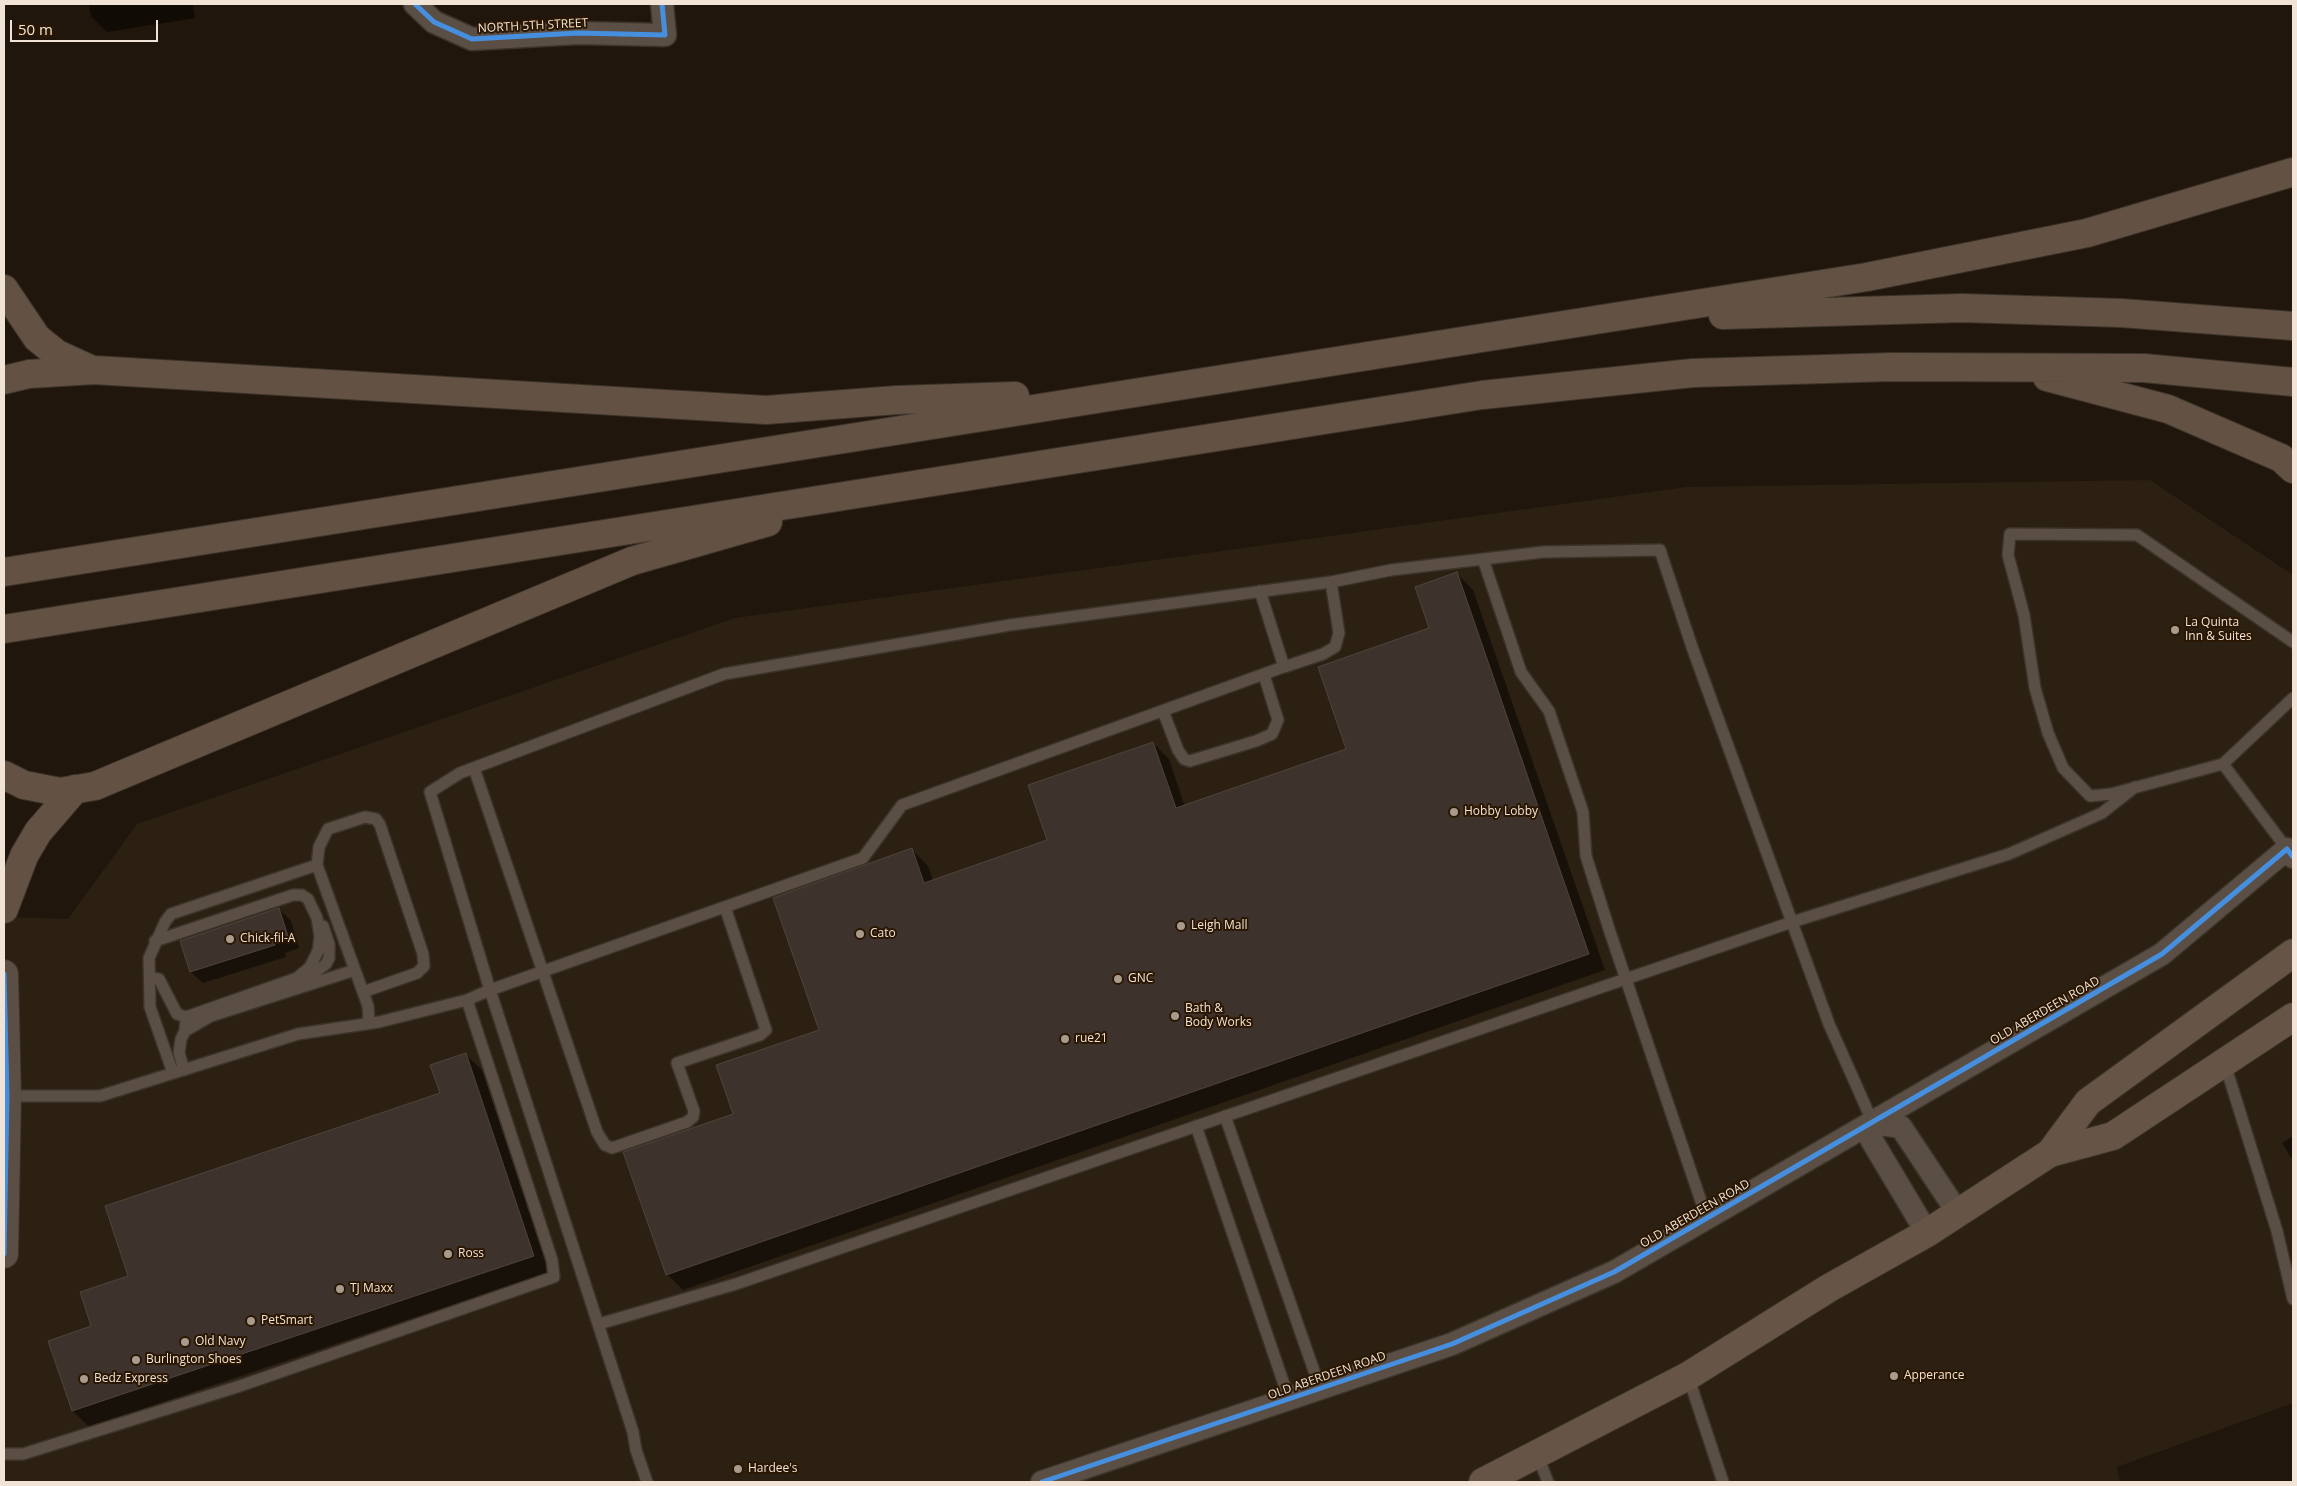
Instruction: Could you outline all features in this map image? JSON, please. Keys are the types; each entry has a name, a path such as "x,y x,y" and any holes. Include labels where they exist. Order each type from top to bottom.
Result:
{"highway":[{"path":"4,572 1857,278 1981,256 2087,233 2293,172"},
{"path":"4,289 37,338 57,354 94,370"},
{"path":"1460,341 1739,314 1962,308 2121,313 2293,326"},
{"path":"2007,366 2168,409 2281,458 2293,468"},
{"path":"4,629 884,488 1482,395 1693,373 2007,366 2144,368 2293,382"},
{"path":"4,380 29,374 94,370 766,410 897,400 1141,391"},
{"path":"4,775 24,785 60,792 95,786 632,561 884,488"},
{"path":"4,910 28,848 44,824 75,789"},
{"path":"2050,1154 2088,1102 2293,953"},
{"path":"1483,1482 1688,1376 1829,1288 1958,1213 2050,1154 2113,1136 2293,1017"}],"street":[{"name":"NORTH 5TH STREET","path":"415,4 434,22 472,39 578,33 665,35 662,4"},
{"name":"OLD ABERDEEN ROAD","path":"1042,1482 1452,1344 1614,1272 2162,954 2290,853"},
{"path":"4,974 4,1254"},
{"path":"1927,1232 1872,1139 1873,1123 1901,1127 1958,1213"}],"lane":[{"path":"2293,642 2137,535 2010,534 2008,554 2024,615 2035,688 2048,733 2063,768 2090,796 2111,794 2223,764 2293,698"},
{"path":"647,1482 599,1324 490,990 430,792 460,773 724,674 1010,625 1331,582 1391,570 1543,552 1660,550 1689,639 1829,1024 1873,1123"},
{"path":"1482,559 1521,672 1549,711 1555,728 1583,812 1586,856 1624,980 1707,1219"},
{"path":"5,1096 100,1096 298,1034 369,1023 468,1000 490,990 863,858 902,805 1323,654 1334,647 1338,633 1331,582"},
{"path":"1260,591 1284,667 1286,666"},
{"path":"1164,711 1178,750 1184,759 1190,761 1256,741 1272,734 1278,720 1264,675"},
{"path":"2223,764 2290,853"},
{"path":"474,768 597,1132 605,1145 612,1148 687,1122 693,1117 694,1111 677,1063 760,1035 766,1030 726,906"},
{"path":"599,1324 736,1284 1792,922 2009,854 2102,813 2135,787"},
{"path":"363,992 417,972 424,966 423,954 380,825 376,819 365,817 328,829 319,847 317,865 368,1006 369,1023"},
{"path":"179,1071 150,1007 151,978 149,958 155,941 171,914 317,865"},
{"path":"151,978 159,979 177,1014 186,1017 297,978 310,967 318,952 320,937 318,924 308,899 302,895 293,895 178,933 159,942 155,941"},
{"path":"185,1030 211,1016 355,970"},
{"path":"4,1454 23,1454 240,1386 554,1277 552,1260 468,1000"},
{"path":"179,1071 179,1053 186,1017"},
{"path":"2224,1061 2277,1231 2293,1293"},
{"path":"1225,1116 1320,1388"},
{"path":"1196,1126 1289,1399"},
{"path":"1688,1376 1723,1482"},
{"path":"1537,1454 1548,1482"}],"shaded area":[{"path":"2150,480 2293,575 2293,1403 2117,1467 2120,1482 4,1482 4,917 68,919 137,824 735,618 1686,487"}],"building":[{"name":"Leigh Mall","path":"1457,572 1589,954 666,1275 623,1152 733,1114 716,1065 819,1030 773,898 912,848 924,883 1047,840 1028,785 1153,742 1176,808 1346,749 1318,667 1429,628 1415,587"},
{"name":"Chick-fil-A","path":"279,908 288,936 274,941 275,945 190,972 180,941"},
{"path":"466,1053 534,1256 72,1411 48,1341 91,1326 80,1292 128,1276 105,1206 440,1093 430,1065"}],"cycle path":[{"path":"415,4 434,22 472,39 578,33 665,35 662,4"},
{"path":"1042,1482 1452,1344 1614,1272 2162,954 2287,849 2293,857"},
{"path":"4,974 7,1096 4,1254"}],"place":[{"name":"La Quinta Inn & Suites","path":"2175,630"},
{"name":"Hobby Lobby","path":"1454,812"},
{"name":"Leigh Mall","path":"1181,926"},
{"name":"Cato","path":"860,934"},
{"name":"Chick-fil-A","path":"230,939"},
{"name":"GNC","path":"1118,979"},
{"name":"Bath & Body Works","path":"1175,1016"},
{"name":"rue21","path":"1065,1039"},
{"name":"Ross","path":"448,1254"},
{"name":"TJ Maxx","path":"340,1289"},
{"name":"PetSmart","path":"251,1321"},
{"name":"Old Navy","path":"185,1342"},
{"name":"Burlington Shoes","path":"136,1360"},
{"name":"Apperance","path":"1894,1376"},
{"name":"Bedz Express","path":"84,1379"},
{"name":"Hardee's","path":"738,1469"}]}
